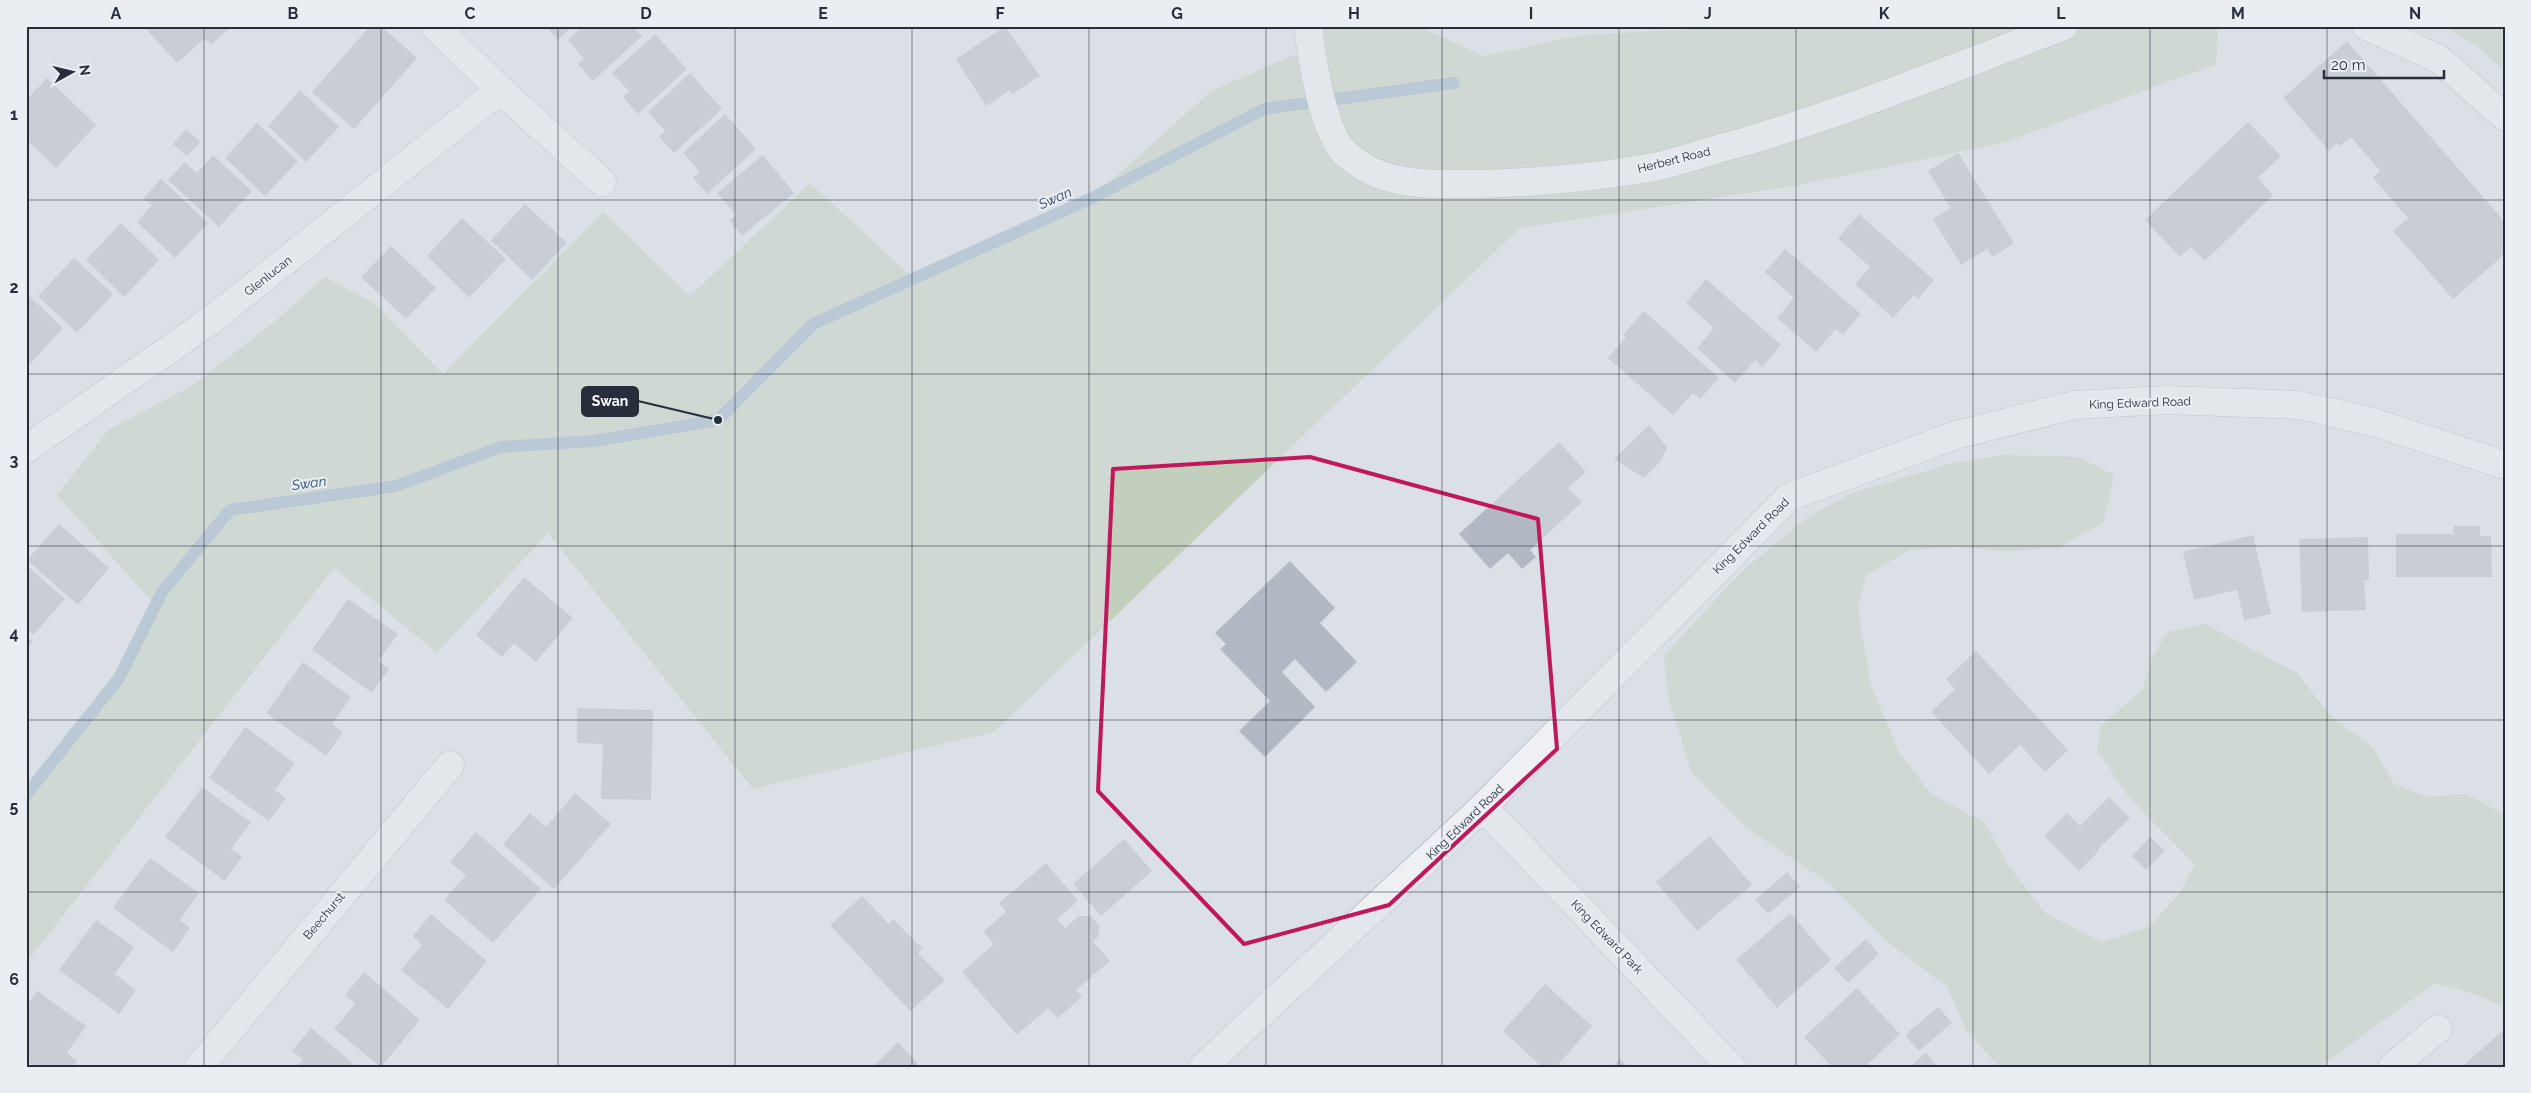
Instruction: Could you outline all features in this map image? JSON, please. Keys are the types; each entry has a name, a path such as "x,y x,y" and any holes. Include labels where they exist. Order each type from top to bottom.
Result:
{"street":[{"path":"435,26 500,90 602,182"},
{"name":"Herbert Road","path":"1308,26 1314,68 1331,131 1344,152 1370,171 1398,182 1517,184 1645,169 1792,128 2064,26"},
{"path":"2366,26 2439,59 2505,117"},
{"name":"Glenlucan","path":"26,450 210,321 500,90"},
{"name":"King Edward Road","path":"1203,1067 1483,807 1789,497 1956,435 2074,405 2167,400 2299,405 2373,422 2505,465"},
{"name":"Beechurst","path":"198,1067 450,765"},
{"name":"King Edward Park","path":"1483,807 1731,1067"},
{"path":"2392,1067 2438,1029"}],"highlighted area":[{"path":"1310,457 1538,519 1557,749 1389,905 1244,944 1098,791 1113,469"}],"green space":[{"path":"1297,26 1418,26 1484,56 1581,35 1744,26 2218,26 2216,64 2003,143 1799,185 1520,228 994,732 753,789 548,533 437,653 334,568 26,963 26,795 119,678 155,605 57,495 109,429 192,386 274,322 325,277 374,303 443,374 603,212 690,296 810,183 913,278 1092,198 1211,91 1308,49"},
{"path":"2443,26 2505,26 2505,72 2476,45"},
{"path":"2003,455 2079,457 2114,475 2104,522 2058,548 2001,551 1959,547 1909,550 1866,576 1858,608 1871,686 1899,752 1931,794 1984,822 2009,866 2045,913 2102,942 2151,926 2180,892 2195,865 2127,795 2097,750 2101,726 2143,689 2153,655 2168,632 2205,624 2297,673 2330,715 2373,748 2394,784 2427,797 2466,794 2505,815 2505,1008 2471,993 2453,987 2434,984 2319,1067 1999,1067 1967,1031 1946,986 1891,945 1830,884 1745,827 1692,773 1668,698 1664,655 1743,570 1811,515 1850,494 1952,463"}],"building":[{"path":"151,26 232,26 211,45 205,38 177,63 147,30"},
{"path":"370,26 381,26 417,58 354,129 312,92"},
{"path":"546,26 573,26 558,40"},
{"path":"582,26 633,26 642,36 593,81 578,64 584,59 568,40"},
{"path":"1005,26 1040,76 1012,94 1010,90 986,106 956,59"},
{"path":"655,34 687,69 638,114 623,97 629,91 612,73"},
{"path":"2347,41 2505,222 2505,254 2453,299 2393,231 2408,218 2373,178 2380,171 2351,137 2340,146 2337,143 2329,151 2283,98"},
{"path":"690,73 722,109 674,153 659,137 665,131 648,112"},
{"path":"47,78 96,125 56,168 26,139 26,100"},
{"path":"300,90 339,127 306,162 268,126"},
{"path":"725,114 756,149 707,194 693,178 700,172 683,153"},
{"path":"2248,122 2281,156 2258,178 2273,195 2205,261 2191,247 2180,257 2145,220"},
{"path":"257,123 298,161 265,196 225,158"},
{"path":"186,129 200,142 187,156 173,144"},
{"path":"1958,153 2014,243 1992,257 1987,249 1961,265 1933,219 1951,208 1928,171"},
{"path":"213,155 252,191 219,227 168,180 185,162 197,173"},
{"path":"763,155 794,193 742,236 729,220 736,215 717,193"},
{"path":"161,179 208,223 175,258 137,222 152,205 144,198"},
{"path":"525,204 567,243 532,280 491,240"},
{"path":"1859,214 1934,280 1918,299 1914,295 1893,318 1855,284 1870,267 1838,238"},
{"path":"462,218 506,259 469,298 427,256"},
{"path":"121,223 159,260 124,297 86,260"},
{"path":"391,246 436,288 406,319 361,277"},
{"path":"1785,249 1861,314 1843,335 1836,329 1816,352 1777,318 1794,298 1765,272"},
{"path":"74,258 113,294 77,333 38,296"},
{"path":"1706,279 1781,345 1762,367 1755,360 1735,383 1697,348 1714,328 1686,303"},
{"path":"26,293 63,328 29,365 26,362"},
{"path":"1644,311 1719,378 1700,399 1693,393 1673,415 1608,358 1626,337 1623,335"},
{"path":"1649,425 1667,447 1661,461 1644,478 1614,459"},
{"path":"1559,442 1586,472 1568,488 1582,502 1530,550 1536,557 1522,569 1508,553 1490,569 1459,534"},
{"path":"59,524 109,568 78,605 27,560"},
{"path":"2454,526 2480,526 2480,536 2491,536 2492,577 2396,577 2396,534 2453,534"},
{"path":"2253,535 2271,614 2244,620 2237,590 2194,600 2183,552"},
{"path":"2368,537 2369,580 2364,580 2366,610 2302,612 2299,539"},
{"path":"1290,561 1335,608 1320,623 1357,662 1326,692 1295,659 1282,672 1315,707 1265,757 1239,731 1270,701 1220,649 1226,644 1215,633"},
{"path":"26,565 65,599 33,635 26,629"},
{"path":"524,577 573,618 536,662 514,643 502,657 476,635"},
{"path":"348,599 398,634 378,661 389,669 372,693 312,650"},
{"path":"26,636 33,642 26,649"},
{"path":"1976,651 2068,750 2045,772 2020,745 1989,774 1931,712 1955,689 1946,679"},
{"path":"303,662 351,697 332,724 343,732 326,756 266,713"},
{"path":"577,708 653,710 651,800 601,799 603,744 577,743"},
{"path":"245,727 295,763 275,790 286,798 269,821 209,778"},
{"path":"202,787 251,822 231,849 242,857 225,881 165,837"},
{"path":"575,793 611,824 554,889 503,844 530,813 546,827"},
{"path":"2109,797 2130,818 2097,850 2099,851 2079,871 2044,836 2067,813 2080,826"},
{"path":"476,832 541,889 493,943 444,900 466,875 450,862"},
{"path":"1710,836 1752,885 1697,931 1656,882"},
{"path":"2150,837 2165,851 2146,870 2132,856"},
{"path":"1124,839 1152,871 1101,916 1073,884"},
{"path":"150,858 199,893 180,920 190,928 173,952 113,908"},
{"path":"1046,863 1078,901 1057,919 1065,928 1079,916 1091,916 1100,926 1098,937 1093,941 1110,961 1076,990 1082,997 1058,1018 1048,1008 1017,1035 962,972 994,944 983,932 1006,912 999,903"},
{"path":"1787,872 1800,887 1768,914 1755,900"},
{"path":"862,896 889,924 893,919 923,949 918,953 945,980 910,1011 830,925"},
{"path":"1790,913 1831,960 1777,1008 1736,960"},
{"path":"431,914 487,961 448,1009 401,970 422,945 413,936"},
{"path":"96,920 134,947 115,974 136,990 119,1014 59,970"},
{"path":"1866,939 1879,954 1848,983 1834,968"},
{"path":"364,972 420,1020 381,1067 334,1029 355,1004 345,995"},
{"path":"1545,984 1592,1026 1556,1067 1542,1067 1503,1031"},
{"path":"1857,988 1900,1034 1865,1067 1832,1067 1804,1037"},
{"path":"37,991 86,1026 67,1053 77,1061 73,1067 35,1067 26,1060 26,1006"},
{"path":"1938,1007 1952,1023 1919,1051 1905,1035"},
{"path":"311,1028 357,1067 296,1067 303,1059 292,1051"},
{"path":"2505,1029 2505,1067 2461,1067"},
{"path":"898,1042 921,1067 874,1066"},
{"path":"1926,1053 1937,1067 1909,1067"},
{"path":"1620,1059 1628,1067 1613,1067"}],"waterway":[{"name":"Swan","path":"26,795 119,678 162,592 230,510 396,486 501,447 594,441 718,420 813,324 1092,198 1264,109 1454,83"}],"place":[{"name":"Swan","path":"718,420"}]}
